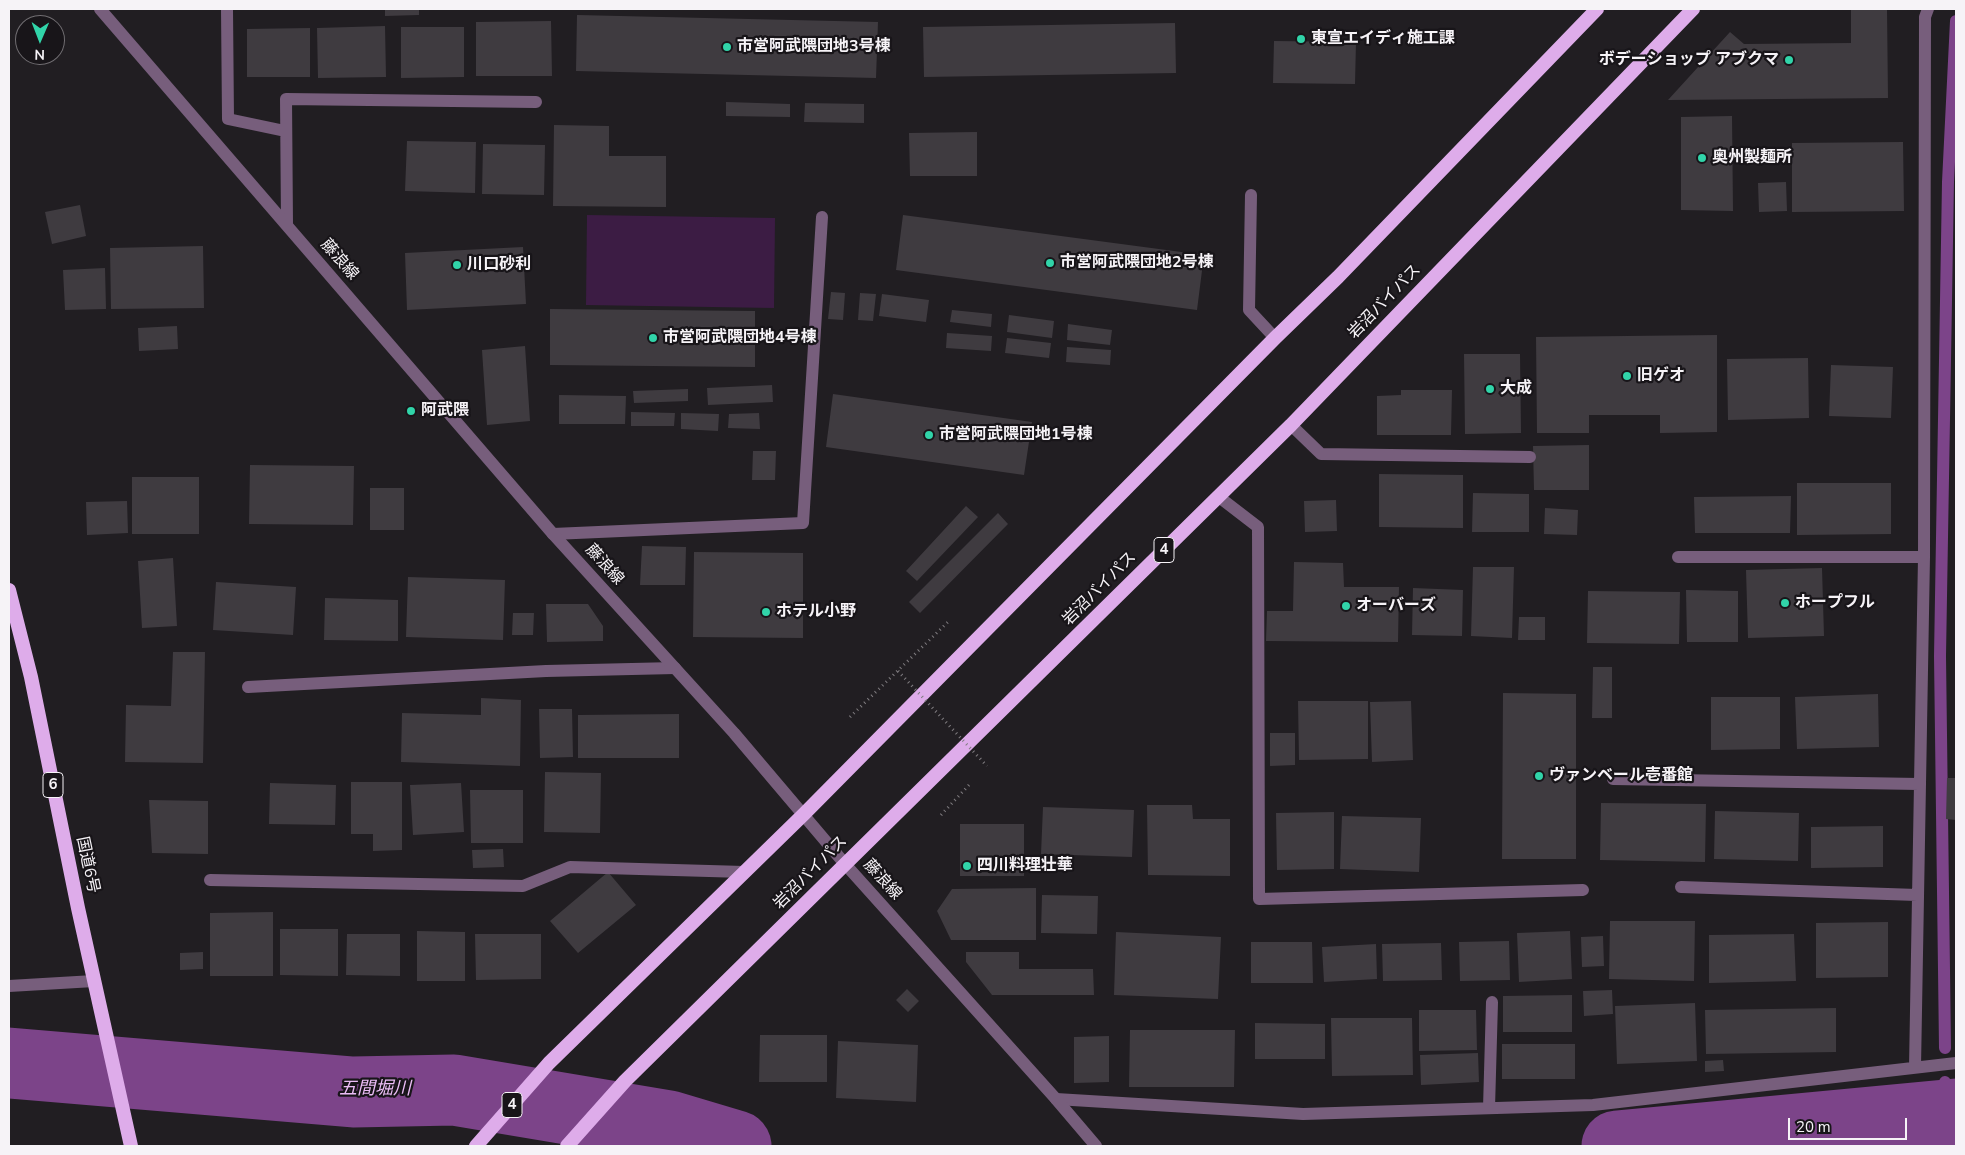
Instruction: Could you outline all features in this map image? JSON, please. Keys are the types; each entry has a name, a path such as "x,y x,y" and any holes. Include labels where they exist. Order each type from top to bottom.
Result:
{"highway":[{"name":"4","path":"476,1146 549,1063 804,814 1275,338 1338,277 1597,9"},
{"name":"岩沼バイパス","path":"567,1146 625,1081 1291,425 1693,9"},
{"name":"国道6号","path":"9,590 31,677 130,1145"}],"street":[{"name":"藤浪線","path":"100,9 553,534 734,732 845,864 1056,1099 1092,1143"},
{"path":"227,9 228,119 285,130"},
{"path":"1915,1067 1924,558 1925,27 1928,9"},
{"path":"287,224 286,99 536,102"},
{"path":"1251,195 1249,310 1275,338"},
{"path":"553,534 804,523 822,217"},
{"path":"1291,425 1321,454 1530,457"},
{"path":"1219,497 1258,527 1259,899 1583,890"},
{"path":"1678,557 1924,558"},
{"path":"248,687 546,671 675,668"},
{"path":"1613,779 1919,784"},
{"path":"210,880 523,886 570,867 744,872"},
{"path":"1681,887 1918,895"},
{"path":"9,986 94,981"},
{"path":"1489,1108 1492,1002"},
{"path":"1056,1099 1303,1114 1593,1105 1956,1063"}],"path":[{"path":"850,717 949,621"},
{"path":"898,670 987,766 980,773"},
{"path":"941,815 974,780"}],"shaded area":[{"path":"587,215 775,218 774,308 586,305"}],"building":[{"path":"385,9 419,9 419,15 385,16"},
{"path":"1851,9 1887,9 1888,98 1668,100 1730,32 1744,44 1851,43"},
{"name":"市営阿武隈団地3号棟","path":"577,15 878,22 876,78 576,71"},
{"path":"551,21 552,76 476,76 476,22"},
{"path":"1175,23 1176,73 924,77 923,27"},
{"path":"385,26 386,77 318,78 317,28"},
{"path":"401,27 464,27 464,77 401,78"},
{"path":"310,28 310,77 247,77 247,29"},
{"path":"1274,41 1356,42 1355,84 1273,83"},
{"path":"726,102 790,104 790,117 726,116"},
{"path":"805,103 864,104 864,123 804,122"},
{"path":"1732,116 1733,211 1681,210 1681,117"},
{"path":"554,125 609,126 609,156 666,156 666,207 553,206"},
{"path":"977,132 977,176 910,176 909,133"},
{"path":"407,141 476,142 475,193 405,191"},
{"path":"1903,142 1904,211 1792,212 1792,143"},
{"path":"483,144 545,145 544,195 482,194"},
{"path":"1786,182 1787,211 1759,212 1758,183"},
{"path":"80,205 86,236 52,244 45,212"},
{"name":"市営阿武隈団地2号棟","path":"903,215 1204,255 1197,310 896,270"},
{"path":"203,246 204,308 111,309 110,248"},
{"path":"523,247 526,304 407,310 405,253"},
{"path":"105,268 106,309 65,310 63,270"},
{"path":"831,292 845,293 843,320 828,319"},
{"path":"860,293 876,294 873,321 858,320"},
{"path":"882,294 929,300 926,322 879,316"},
{"name":"市営阿武隈団地4号棟","path":"550,309 755,311 755,367 550,365"},
{"path":"952,310 992,314 991,327 950,322"},
{"path":"1009,315 1054,321 1052,338 1007,332"},
{"path":"1068,324 1112,330 1110,345 1067,340"},
{"path":"177,326 178,349 139,351 138,328"},
{"path":"947,333 992,336 991,351 946,348"},
{"name":"旧ゲオ","path":"1717,335 1717,432 1660,433 1660,415 1589,415 1589,433 1537,433 1536,337"},
{"path":"1007,338 1051,343 1049,358 1005,353"},
{"path":"525,346 530,421 487,425 482,350"},
{"path":"1067,347 1111,350 1110,365 1066,362"},
{"path":"1464,354 1520,354 1521,433 1465,434"},
{"path":"1808,358 1809,418 1728,420 1727,359"},
{"path":"1831,365 1893,367 1891,418 1829,416"},
{"path":"772,385 773,402 708,405 707,388"},
{"path":"688,389 688,401 634,403 633,391"},
{"path":"1401,390 1452,390 1451,435 1377,435 1377,396 1401,395"},
{"name":"市営阿武隈団地1号棟","path":"833,394 1032,422 1024,475 826,447"},
{"path":"559,395 626,396 625,424 559,424"},
{"path":"631,412 675,413 674,426 631,426"},
{"path":"681,413 719,414 718,431 681,429"},
{"path":"759,413 760,429 728,428 729,414"},
{"path":"1589,445 1589,490 1534,490 1533,446"},
{"path":"753,451 776,451 775,480 752,480"},
{"path":"250,465 354,466 353,525 249,524"},
{"path":"1379,474 1463,475 1463,528 1379,527"},
{"path":"132,477 199,477 199,534 132,534"},
{"path":"1797,483 1891,483 1891,534 1797,535"},
{"path":"370,488 404,488 404,530 370,530"},
{"path":"1473,493 1529,494 1529,532 1472,532"},
{"path":"1791,496 1790,533 1695,533 1694,497"},
{"path":"1336,500 1337,531 1305,532 1304,501"},
{"path":"127,501 128,533 87,535 86,502"},
{"path":"966,506 978,517 917,581 906,571"},
{"path":"1545,508 1578,510 1577,535 1544,534"},
{"path":"998,513 1008,524 920,613 909,602"},
{"path":"642,546 686,547 685,585 640,585"},
{"path":"694,552 803,553 803,638 693,637"},
{"path":"173,558 177,626 142,628 138,561"},
{"path":"1294,562 1343,563 1344,587 1399,587 1398,642 1266,641 1267,611 1293,611"},
{"path":"1473,567 1514,567 1512,638 1471,636"},
{"name":"ホープフル","path":"1822,568 1824,636 1748,638 1746,570"},
{"path":"408,577 505,580 503,640 406,637"},
{"path":"216,582 296,587 293,635 213,630"},
{"path":"1413,588 1463,590 1462,636 1412,635"},
{"path":"1686,590 1738,591 1738,642 1687,642"},
{"path":"1588,591 1680,592 1679,644 1587,643"},
{"path":"325,598 398,600 398,641 324,640"},
{"path":"546,604 588,604 603,626 603,641 547,642"},
{"path":"513,613 534,613 533,635 512,635"},
{"path":"1519,617 1545,617 1545,640 1518,640"},
{"path":"173,652 205,652 203,763 125,762 126,705 171,706"},
{"path":"1593,667 1612,667 1612,718 1592,718"},
{"name":"ヴァンベール壱番館","path":"1503,693 1576,694 1576,859 1502,859"},
{"path":"1878,694 1879,747 1797,749 1795,697"},
{"path":"1711,697 1780,697 1780,749 1711,750"},
{"path":"481,698 521,700 520,766 401,762 402,713 481,715"},
{"path":"1298,701 1368,701 1368,759 1299,760"},
{"path":"1411,701 1413,760 1372,762 1370,702"},
{"path":"539,709 572,709 573,757 540,758"},
{"path":"679,714 679,758 578,758 578,715"},
{"path":"1270,733 1295,733 1295,765 1270,766"},
{"path":"545,772 601,773 600,833 544,832"},
{"path":"1947,778 1956,778 1956,820 1946,819"},
{"path":"351,782 402,782 402,850 373,851 373,834 351,834"},
{"path":"270,783 336,785 335,825 269,824"},
{"path":"461,783 464,832 413,835 410,785"},
{"path":"470,790 523,790 523,843 471,843"},
{"path":"149,800 208,801 208,854 152,853"},
{"path":"1601,803 1706,804 1705,862 1600,860"},
{"path":"1147,805 1192,805 1193,819 1230,819 1230,876 1148,875"},
{"path":"1043,807 1134,810 1132,857 1041,854"},
{"path":"1715,811 1799,813 1798,861 1714,859"},
{"path":"1334,812 1334,869 1277,870 1276,813"},
{"path":"1342,816 1421,818 1419,872 1340,869"},
{"path":"960,824 1024,824 1024,876 960,876"},
{"path":"1883,826 1883,867 1811,868 1811,827"},
{"path":"503,849 504,867 473,868 472,850"},
{"path":"608,872 636,905 578,953 550,921"},
{"path":"1036,888 1036,940 951,940 937,911 952,889"},
{"path":"1042,895 1098,896 1097,934 1041,933"},
{"path":"273,912 273,976 210,976 210,913"},
{"path":"1610,921 1695,921 1694,981 1609,979"},
{"path":"1888,922 1888,977 1816,978 1816,923"},
{"path":"280,929 338,929 338,976 280,975"},
{"path":"417,931 465,932 465,981 417,981"},
{"path":"1570,931 1572,979 1519,982 1517,933"},
{"path":"1116,932 1221,937 1218,999 1114,995"},
{"path":"347,934 400,934 400,976 346,975"},
{"path":"475,934 541,934 541,979 476,980"},
{"path":"1794,934 1796,981 1709,983 1709,935"},
{"path":"1603,936 1604,966 1582,967 1581,937"},
{"path":"1509,941 1510,980 1460,981 1459,942"},
{"path":"1251,942 1312,942 1313,983 1251,983"},
{"path":"1441,943 1442,980 1383,981 1382,944"},
{"path":"1376,944 1377,979 1324,982 1322,947"},
{"path":"203,952 203,969 180,970 180,953"},
{"path":"966,952 1019,952 1019,969 1093,969 1094,995 992,995 966,962"},
{"path":"907,989 919,1001 908,1012 896,1000"},
{"path":"1612,990 1613,1014 1584,1016 1583,991"},
{"path":"1572,995 1572,1032 1503,1032 1503,996"},
{"path":"1695,1003 1697,1061 1617,1064 1615,1006"},
{"path":"1836,1008 1836,1052 1706,1054 1705,1010"},
{"path":"1419,1010 1476,1010 1477,1050 1419,1051"},
{"path":"1331,1018 1412,1018 1413,1075 1332,1076"},
{"path":"1255,1023 1325,1024 1325,1059 1255,1059"},
{"path":"1130,1030 1235,1030 1234,1087 1129,1087"},
{"path":"760,1035 827,1035 827,1082 759,1082"},
{"path":"1109,1036 1109,1082 1074,1083 1074,1037"},
{"path":"838,1041 918,1045 916,1102 836,1098"},
{"path":"1502,1044 1575,1044 1575,1079 1502,1079"},
{"path":"1478,1053 1479,1082 1421,1085 1420,1055"},
{"path":"1723,1060 1724,1071 1705,1072 1705,1061"}],"waterway":[{"path":"1945,1048 1940,656 1948,182 1956,21"},
{"name":"五間堀川","path":"9,1063 353,1092 454,1090 669,1126 736,1146"},
{"path":"1945,1082 1946,1116"},
{"name":"五間堀川","path":"1617,1146 1956,1114"}],"place":[{"name":"東宣エイディ施工課","path":"1301,39"},
{"name":"市営阿武隈団地3号棟","path":"727,47"},
{"name":"ボデーショップ アブクマ","path":"1789,60"},
{"name":"奥州製麺所","path":"1702,158"},
{"name":"市営阿武隈団地2号棟","path":"1050,263"},
{"name":"川口砂利","path":"457,265"},
{"name":"市営阿武隈団地4号棟","path":"653,338"},
{"name":"旧ゲオ","path":"1627,376"},
{"name":"大成","path":"1490,389"},
{"name":"阿武隈","path":"411,411"},
{"name":"市営阿武隈団地1号棟","path":"929,435"},
{"name":"ホープフル","path":"1785,603"},
{"name":"オーバーズ","path":"1346,606"},
{"name":"ホテル小野","path":"766,612"},
{"name":"ヴァンベール壱番館","path":"1539,776"},
{"name":"四川料理壮華","path":"967,866"}]}
